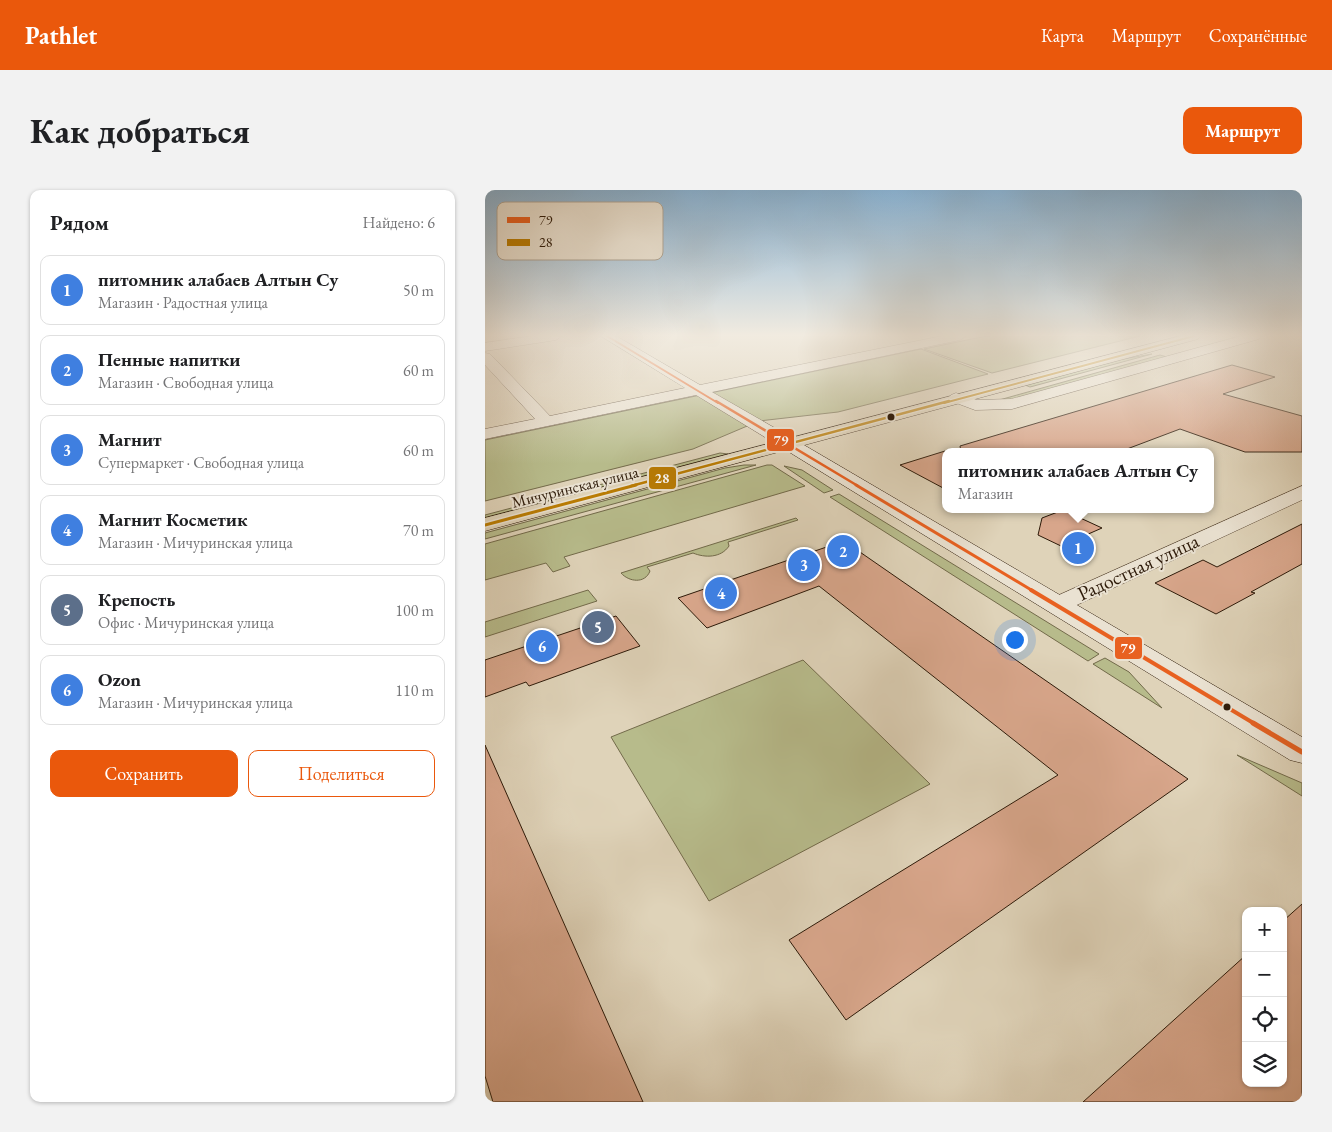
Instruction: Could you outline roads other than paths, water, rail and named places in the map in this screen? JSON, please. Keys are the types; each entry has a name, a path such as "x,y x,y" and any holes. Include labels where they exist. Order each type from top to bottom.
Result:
{"main road":[{"name":"Мичуринская улица","path":"485,526 781,440 1004,379"},
{"name":"Мичуринская улица","path":"485,510 1031,379"}],"street":[{"path":"506,379 546,421"},
{"path":"677,379 1302,752"},
{"path":"485,434 752,379"},
{"path":"956,398 975,405 1012,404 1103,379"},
{"name":"Радостная улица","path":"1057,605 1302,492"}],"place":[{"name":"питомник алабаев Алтын Су","path":"1078,548"},
{"name":"Пенные напитки","path":"843,551"},
{"name":"Магнит","path":"804,565"},
{"name":"Магнит Косметик","path":"721,593"},
{"name":"Крепость","path":"598,627"},
{"name":"Ozon","path":"542,646"}]}
